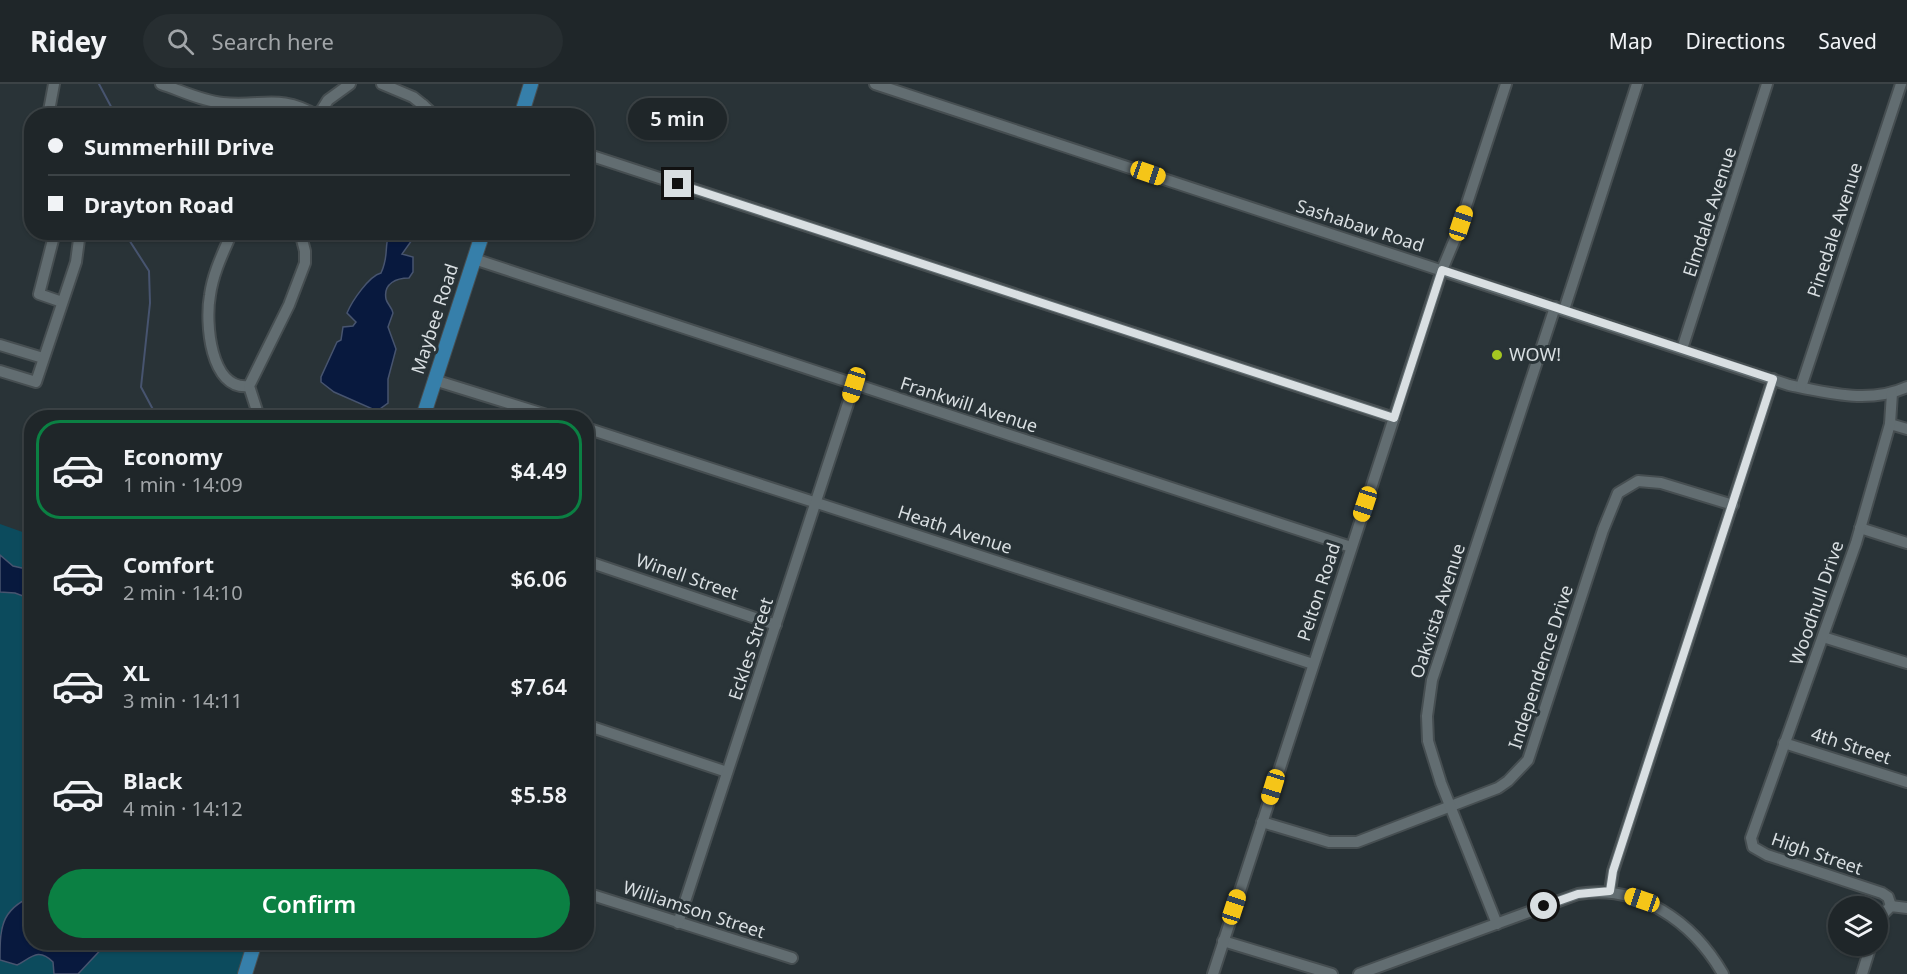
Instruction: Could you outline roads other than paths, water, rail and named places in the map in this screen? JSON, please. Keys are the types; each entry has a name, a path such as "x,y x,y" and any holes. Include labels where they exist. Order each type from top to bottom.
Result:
{"main road":[{"path":"524,108 531,84"},
{"name":"Maybee Road","path":"425,410 480,240"},
{"path":"245,974 252,950"}],"street":[{"path":"50,108 54,84"},
{"path":"161,84 206,100 232,104 283,101 299,108"},
{"path":"323,108 328,100 350,84"},
{"path":"382,84 413,96 423,108"},
{"name":"Sashabaw Road","path":"875,84 1773,379 1844,396 1892,393 1907,387"},
{"name":"Pelton Road","path":"1213,974 1442,270 1457,234 1506,84"},
{"name":"Oakvista Avenue","path":"1497,924 1428,741 1429,697 1637,84"},
{"name":"Elmdale Avenue","path":"1682,349 1767,84"},
{"name":"Pinedale Avenue","path":"1802,387 1901,84"},
{"path":"594,157 1394,418"},
{"path":"53,240 39,294 62,302"},
{"path":"0,371 36,382 78,254 79,240"},
{"path":"229,240 217,267 209,298 212,344 222,376 233,385 249,386"},
{"path":"257,410 249,386 289,305 305,263 302,240"},
{"name":"Frankwill Avenue","path":"474,259 1352,548"},
{"path":"0,345 43,358"},
{"path":"1610,891 1613,871 1773,379"},
{"path":"434,380 530,410"},
{"name":"Eckles Street","path":"678,923 817,504 854,385"},
{"name":"Woodhull Drive","path":"1756,820 1860,528 1890,424 1892,393"},
{"path":"1890,424 1907,429"},
{"name":"Heath Avenue","path":"594,431 1313,664"},
{"name":"Independence Drive","path":"1262,822 1329,842 1346,843 1377,836 1498,788 1528,760 1603,530 1618,493 1626,487 1646,480 1733,505"},
{"path":"1860,528 1907,543"},
{"name":"Winell Street","path":"594,564 776,625"},
{"path":"1823,637 1907,663"},
{"path":"594,728 727,772"},
{"name":"4th Street","path":"1784,742 1907,782"},
{"name":"High Street","path":"1756,820 1751,838 1753,847 1767,855 1882,893 1888,897 1891,906"},
{"path":"1359,974 1578,894 1610,891 1642,900 1675,920 1697,939 1723,974"},
{"name":"Williamson Street","path":"594,896 792,958"},
{"path":"1888,909 1891,906 1907,908"},
{"path":"1223,941 1332,974"},
{"path":"1862,974 1868,956"}],"waterway":[{"path":"99,84 112,108"},
{"path":"129,240 149,271 150,303 141,387 153,410"}],"place":[{"name":"WOW!","path":"1497,355"}]}
